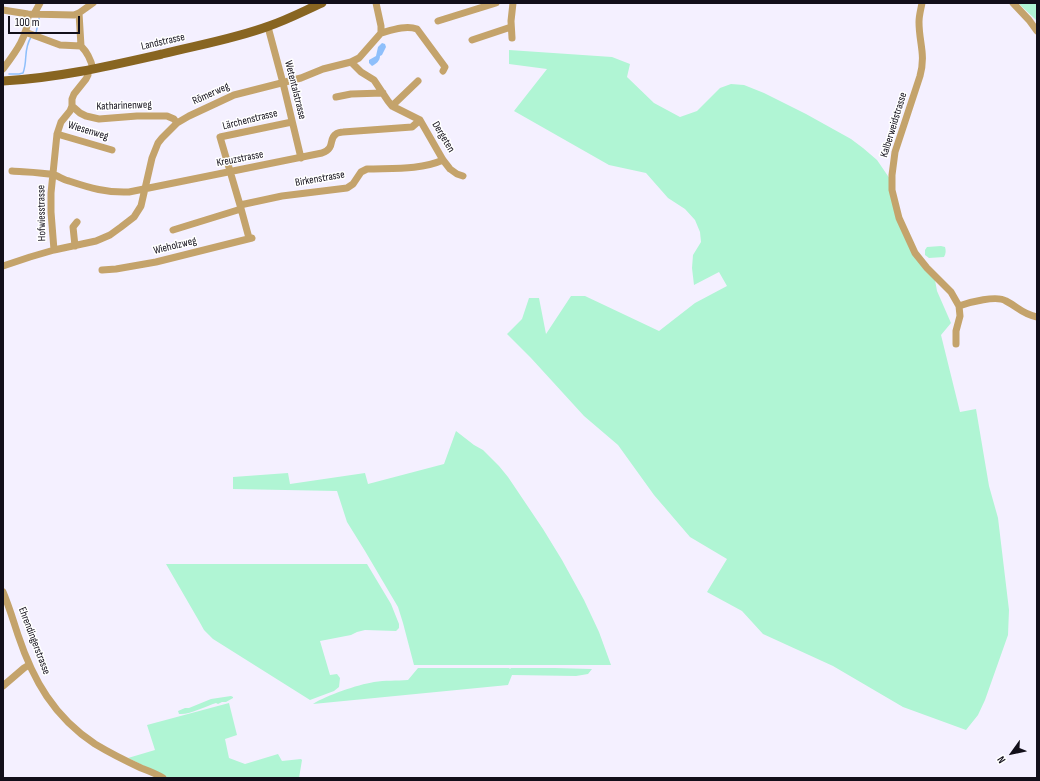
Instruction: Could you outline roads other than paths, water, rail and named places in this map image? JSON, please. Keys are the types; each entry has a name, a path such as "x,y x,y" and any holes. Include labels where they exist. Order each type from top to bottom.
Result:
{"main road":[{"name":"Landstrasse","path":"3,81 22,80 90,70 208,44 268,27 316,4"}],"street":[{"path":"3,69 20,44 31,14 40,3"},
{"path":"3,10 31,14 74,15 93,3"},
{"path":"376,3 381,33 406,27 417,29 445,67 443,72"},
{"path":"438,21 496,3"},
{"path":"512,38 510,21 513,3"},
{"name":"Kalberweidstrasse","path":"922,3 919,21 923,51 923,64 895,152 892,190 899,218 915,253 950,292 959,306"},
{"path":"1013,3 1037,31"},
{"path":"79,13 81,46"},
{"name":"Wetentalstrasse","path":"268,27 301,158"},
{"path":"472,40 511,27"},
{"path":"25,32 60,45 81,46 86,50 91,59 90,70"},
{"name":"Römerweg","path":"3,266 54,250 96,241 121,228 138,211 142,201 152,158 158,143 177,123 234,95 301,78 323,69 351,62 360,58 381,33"},
{"name":"Dergeten","path":"351,62 374,80 392,106 420,120 443,160 450,169 457,174 464,176"},
{"name":"Hofwiesstrasse","path":"54,250 51,193 57,134 61,122 70,111 74,94 86,79 90,70"},
{"path":"392,106 418,81"},
{"path":"336,97 351,94 383,93"},
{"name":"Katharinenweg","path":"72,106 86,116 99,119 137,116 167,116 174,119 177,123"},
{"name":"Kreuzstrasse","path":"53,175 96,190 115,193 129,192 301,158 326,151 330,148 333,137 336,134 343,132 412,127 420,120"},
{"name":"Lärchenstrasse","path":"250,238 220,137 292,122"},
{"name":"Wiesenweg","path":"57,134 112,150"},
{"name":"Birkenstrasse","path":"173,230 241,207 282,196 346,188 353,184 361,172 367,169 434,164 443,160"},
{"name":"Hofwiesstrasse","path":"12,171 53,175"},
{"path":"75,246 73,227 77,222"},
{"name":"Wieholzweg","path":"102,270 156,262 250,238"},
{"path":"956,344 956,330 960,316 959,306 968,303 999,298 1006,300 1024,313 1037,317"},
{"name":"Ehrendingerstrasse","path":"3,592 29,665 39,685 51,703 72,727 96,745 128,762 164,778"},
{"path":"3,686 29,665"}],"water":[{"path":"382,43 385,44 386,47 380,56 379,61 372,66 369,63 369,60 376,56 378,47"}],"waterway":[{"path":"36,33 39,18"},
{"path":"9,74 23,73 27,46 31,37"}]}
